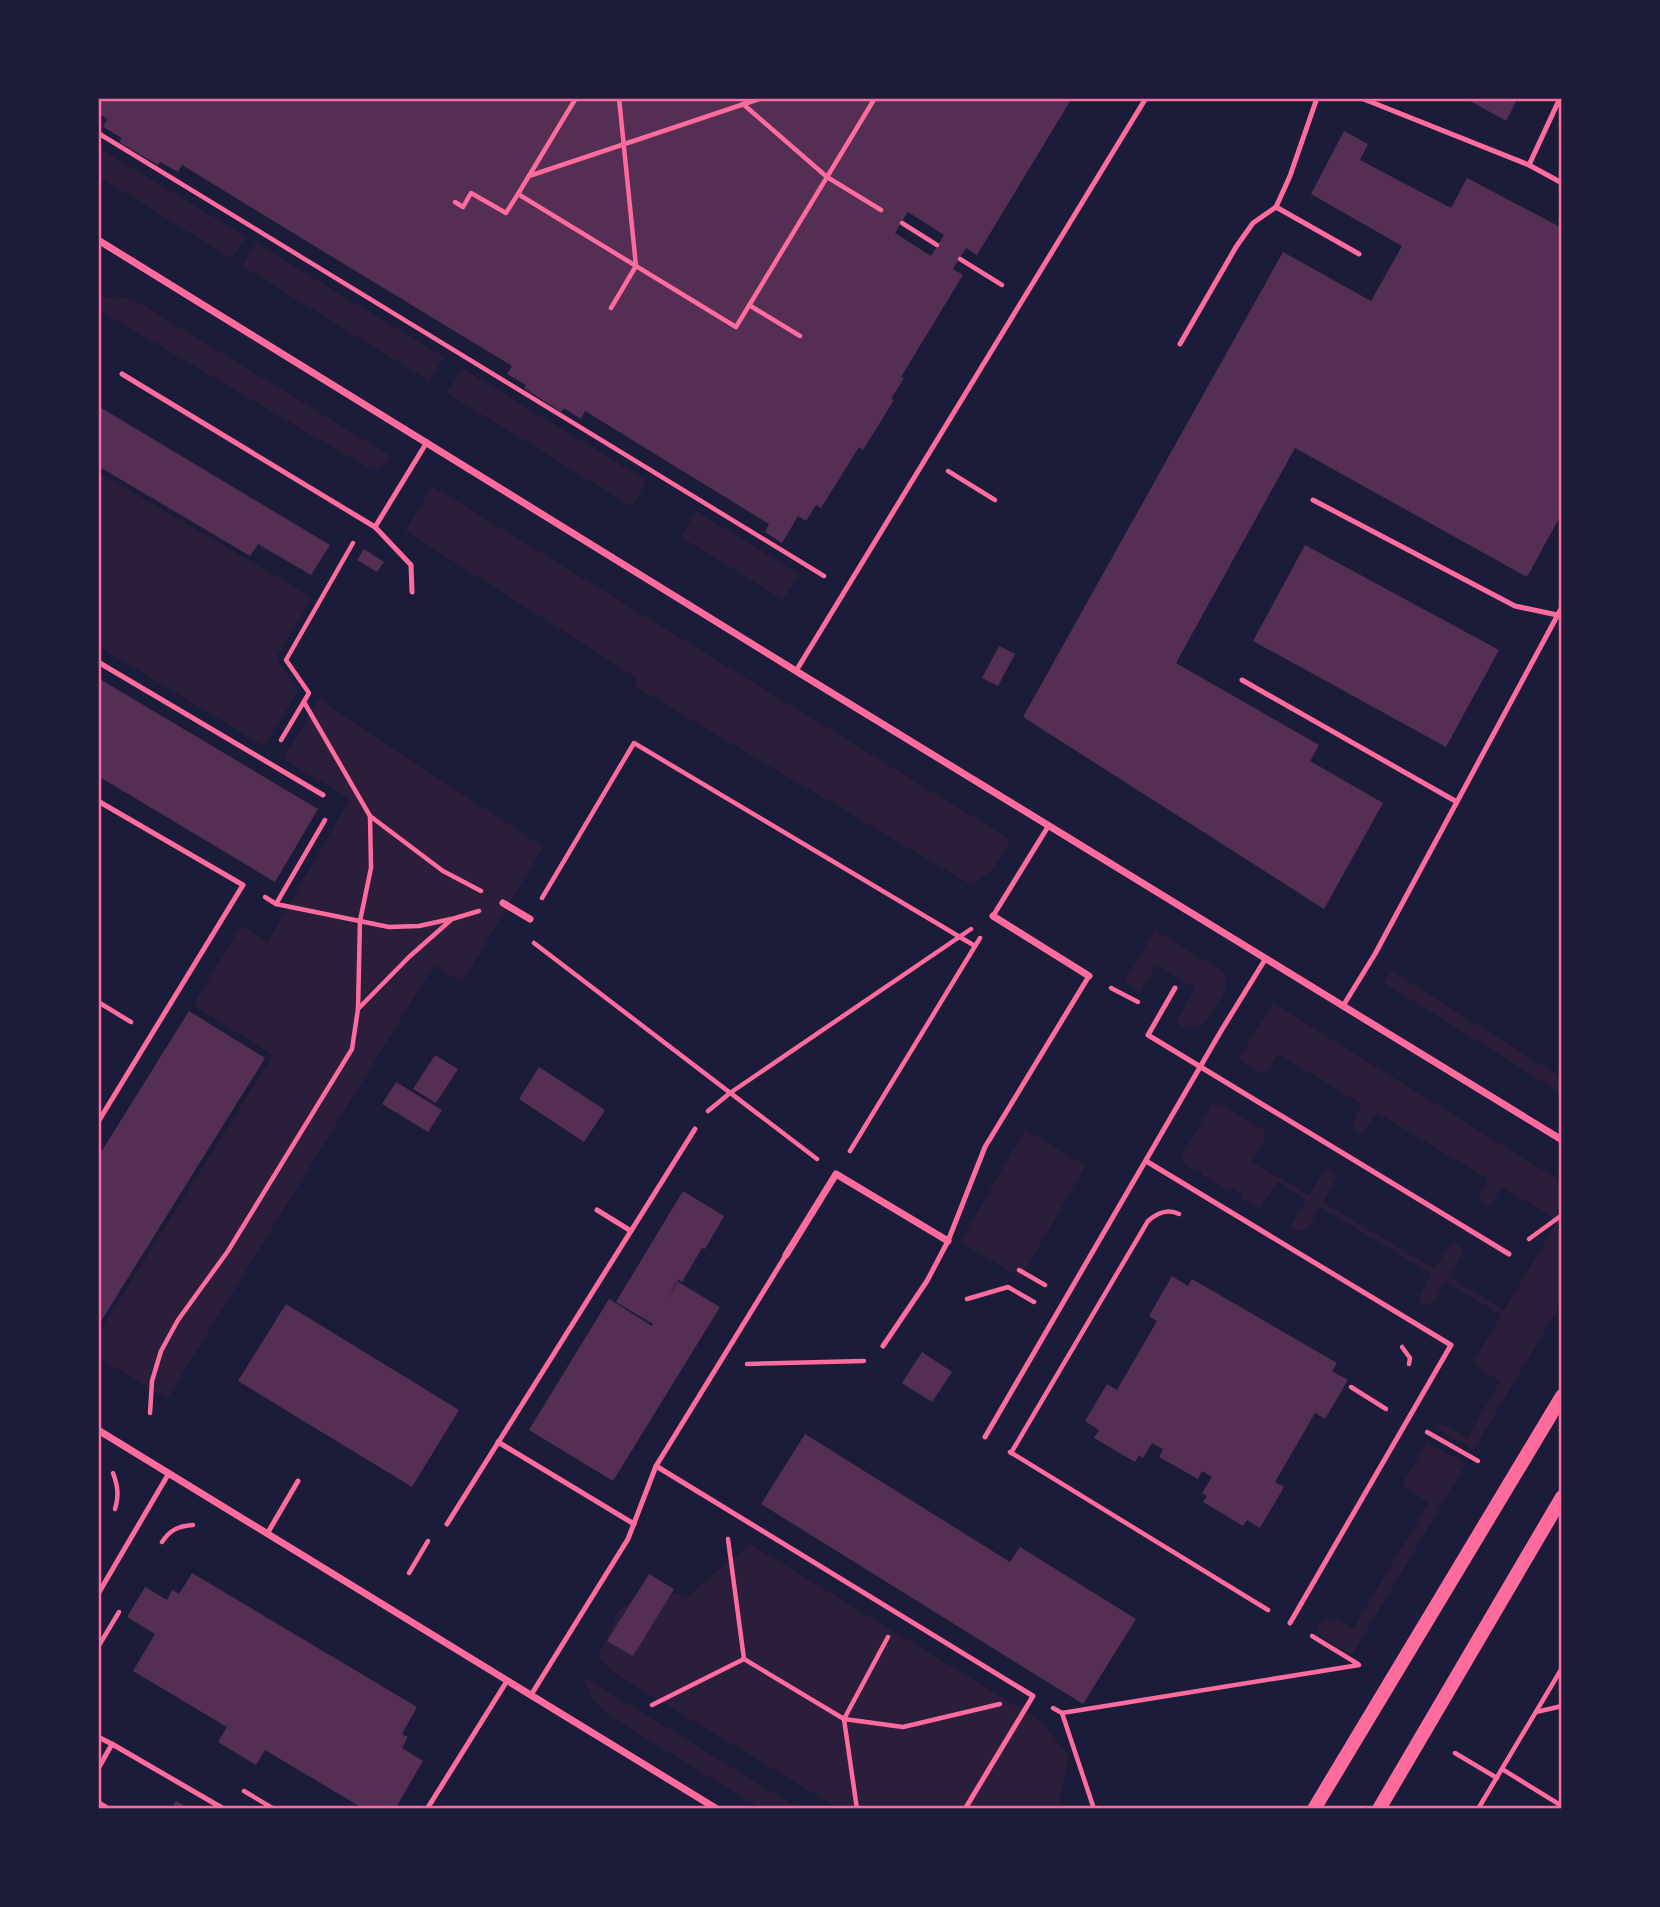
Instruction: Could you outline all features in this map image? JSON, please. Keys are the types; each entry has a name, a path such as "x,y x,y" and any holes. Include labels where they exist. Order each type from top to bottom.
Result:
{"main road":[{"path":"1314,1809 1562,1396"},
{"path":"1379,1809 1562,1497"}],"street":[{"path":"98,240 1562,1140"},
{"path":"503,903 530,919"},
{"path":"993,916 1089,976"},
{"path":"786,1255 836,1174 948,1241"},
{"path":"98,1430 717,1809"}],"lane":[{"path":"796,671 1146,98"},
{"path":"1180,344 1236,247 1253,223 1276,207 1290,176 1317,98"},
{"path":"1361,98 1529,165 1562,183"},
{"path":"1529,165 1560,98"},
{"path":"1276,207 1359,254"},
{"path":"122,374 375,527 411,565 412,592"},
{"path":"375,527 427,442"},
{"path":"1313,500 1515,606 1560,616"},
{"path":"1343,1006 1375,954 1560,616 1562,607"},
{"path":"98,662 323,795"},
{"path":"1242,680 1457,802"},
{"path":"98,801 243,885 98,1122"},
{"path":"993,916 1049,825"},
{"path":"985,1437 1200,1066 1266,958"},
{"path":"883,1346 927,1281 948,1241 985,1147 1089,976"},
{"path":"1175,988 1148,1035 1509,1254"},
{"path":"447,1524 695,1129"},
{"path":"1146,1161 1451,1345 1290,1623"},
{"path":"597,1210 631,1231"},
{"path":"531,1695 628,1539 656,1466 786,1255"},
{"path":"498,1442 634,1524"},
{"path":"656,1466 1033,1696 965,1809"},
{"path":"98,1594 169,1473"},
{"path":"267,1534 298,1481"},
{"path":"427,1809 507,1681"},
{"path":"98,1737 224,1809"},
{"path":"98,1769 112,1744"}],"path":[{"path":"455,202 463,207 471,193 506,214 576,98"},
{"path":"611,308 636,266 618,98"},
{"path":"528,176 762,98"},
{"path":"518,194 736,327 875,98"},
{"path":"743,104 827,177 881,210"},
{"path":"98,133 846,589"},
{"path":"902,223 937,245"},
{"path":"960,259 1024,298"},
{"path":"749,304 800,336"},
{"path":"926,458 995,500"},
{"path":"267,762 309,693 286,660 366,522"},
{"path":"303,702 370,816 443,871 503,903"},
{"path":"975,946 634,743 521,934 836,1174 975,946 993,916"},
{"path":"276,904 330,812 323,795"},
{"path":"150,1413 152,1381 160,1352 178,1320 228,1251 352,1049 358,1009 360,922 370,868 370,816"},
{"path":"243,885 276,904 389,927 419,926 503,903"},
{"path":"695,1129 711,1107 730,1093 959,936 993,916"},
{"path":"358,1009 409,957 452,919"},
{"path":"1089,976 1160,1014"},
{"path":"98,1002 152,1035"},
{"path":"1011,1453 1148,1221 1155,1214 1165,1211 1175,1212 1187,1219"},
{"path":"1509,1254 1562,1215"},
{"path":"967,1298 1008,1287 1083,1330"},
{"path":"1398,1342 1410,1358 1409,1368"},
{"path":"718,1365 870,1361 883,1346"},
{"path":"1380,1420 1387,1409"},
{"path":"744,1659 844,1719 903,1727 1033,1696 1062,1713 1359,1665 985,1437"},
{"path":"113,1473 118,1487 115,1511"},
{"path":"724,1507 744,1659"},
{"path":"409,1573 431,1535 447,1524"},
{"path":"156,1552 171,1531 181,1525 193,1525"},
{"path":"98,1647 120,1611"},
{"path":"857,1809 844,1719 900,1615"},
{"path":"652,1705 744,1659"},
{"path":"1478,1809 1562,1668"},
{"path":"1536,1712 1562,1706"},
{"path":"1062,1713 1094,1809"},
{"path":"1455,1753 1497,1777"},
{"path":"1502,1769 1562,1806"},
{"path":"98,1802 109,1809"}],"shaded area":[{"path":"98,147 246,237 232,259 98,176"},
{"path":"256,243 444,357 429,381 242,266"},
{"path":"98,292 109,299 119,296 133,299 391,456 387,463 376,469 368,468 102,312 98,319"},
{"path":"462,368 647,481 632,507 447,393"},
{"path":"98,472 312,597 276,658 298,691 264,746 98,646"},
{"path":"432,486 1011,840 992,871 971,885 634,686 637,678 405,531"},
{"path":"696,511 799,574 783,600 681,537"},
{"path":"321,696 329,706 543,847 462,983 434,965 167,1399 98,1357 98,1334 273,1055 193,1005 241,926 268,941 350,799 283,759"},
{"path":"1155,930 1224,972 1226,984 1223,993 1199,1028 1189,1029 1176,1023 1195,988 1156,965 1140,992 1124,983"},
{"path":"1392,971 1562,1078 1562,1094 1384,983"},
{"path":"1273,1003 1562,1182 1562,1302 1474,1450 1435,1428 1439,1424 1445,1425 1467,1438 1500,1381 1476,1366 1474,1361 1501,1315 1446,1282 1435,1300 1424,1305 1419,1302 1419,1297 1431,1274 1320,1207 1309,1226 1297,1231 1292,1228 1292,1223 1306,1200 1278,1182 1260,1208 1240,1198 1242,1194 1231,1188 1229,1191 1202,1175 1203,1172 1196,1168 1193,1171 1180,1159 1212,1104 1222,1105 1265,1133 1264,1141 1252,1162 1309,1195 1323,1172 1332,1170 1336,1179 1323,1202 1435,1269 1449,1246 1454,1243 1459,1245 1463,1250 1462,1254 1449,1276 1504,1310 1558,1220 1502,1187 1492,1204 1482,1204 1478,1196 1488,1179 1377,1113 1364,1131 1360,1133 1353,1129 1352,1125 1362,1104 1278,1054 1265,1075 1242,1062 1239,1058"},
{"path":"1025,1130 1086,1165 1021,1278 960,1242"},
{"path":"1427,1442 1466,1464 1352,1655 1322,1637 1317,1631 1318,1625 1331,1619 1353,1628 1429,1503 1404,1486 1404,1481"},
{"path":"750,1544 1041,1721 1069,1756 1058,1809 839,1809 611,1671 598,1656 619,1611 653,1586 686,1597"},
{"path":"584,1677 800,1809 762,1809 608,1715 592,1698"}],"building":[{"path":"98,98 1072,98 977,255 966,248 953,269 963,275 901,377 904,378 891,399 894,400 863,450 859,447 821,508 816,505 806,521 798,516 782,543 765,532 769,524 585,411 581,419 564,408 561,412 507,374 512,366 182,165 178,172 160,162 158,165 119,142 122,138 103,127 107,119 98,113","holes":["908,212 944,235 931,256 895,233"]},
{"path":"1465,98 1518,98 1506,121"},
{"path":"1344,131 1368,144 1360,160 1451,208 1467,178 1562,228 1562,513 1527,577 1295,448 1176,663 1319,745 1310,761 1383,803 1324,909 1023,717 1283,252 1371,301 1402,246 1311,194"},
{"path":"98,406 330,545 311,575 258,544 250,556 98,466"},
{"path":"1305,545 1499,650 1446,747 1253,641"},
{"path":"364,549 384,562 377,572 357,560"},
{"path":"999,646 1015,654 998,686 982,678"},
{"path":"98,678 318,809 275,882 98,776"},
{"path":"189,1011 265,1058 98,1326 98,1157"},
{"path":"435,1055 458,1069 436,1103 413,1089"},
{"path":"539,1067 605,1110 584,1142 519,1099"},
{"path":"396,1082 442,1110 428,1132 382,1104"},
{"path":"683,1191 724,1216 705,1249 702,1248 682,1282 679,1279 664,1303 678,1282 720,1307 613,1481 529,1430 609,1299 652,1326 653,1324 616,1302"},
{"path":"1172,1276 1188,1286 1192,1279 1337,1363 1332,1371 1348,1380 1325,1419 1315,1413 1275,1482 1284,1487 1260,1528 1247,1520 1243,1526 1203,1502 1207,1496 1202,1493 1212,1477 1202,1471 1198,1479 1159,1457 1163,1449 1152,1443 1143,1458 1139,1455 1135,1462 1094,1438 1099,1430 1085,1421 1107,1384 1117,1390 1157,1321 1149,1316"},
{"path":"286,1304 459,1410 412,1487 238,1381"},
{"path":"922,1352 952,1372 932,1402 902,1383"},
{"path":"805,1434 1010,1562 1020,1547 1136,1619 1083,1704 761,1504"},
{"path":"192,1573 417,1707 402,1734 408,1737 402,1748 423,1761 395,1809 357,1809 359,1806 265,1750 256,1765 218,1742 227,1727 133,1671 155,1634 127,1617 145,1587 167,1600 172,1590 179,1594"},
{"path":"649,1574 674,1589 633,1656 607,1641"},
{"path":"176,1801 190,1809 171,1809"}]}
